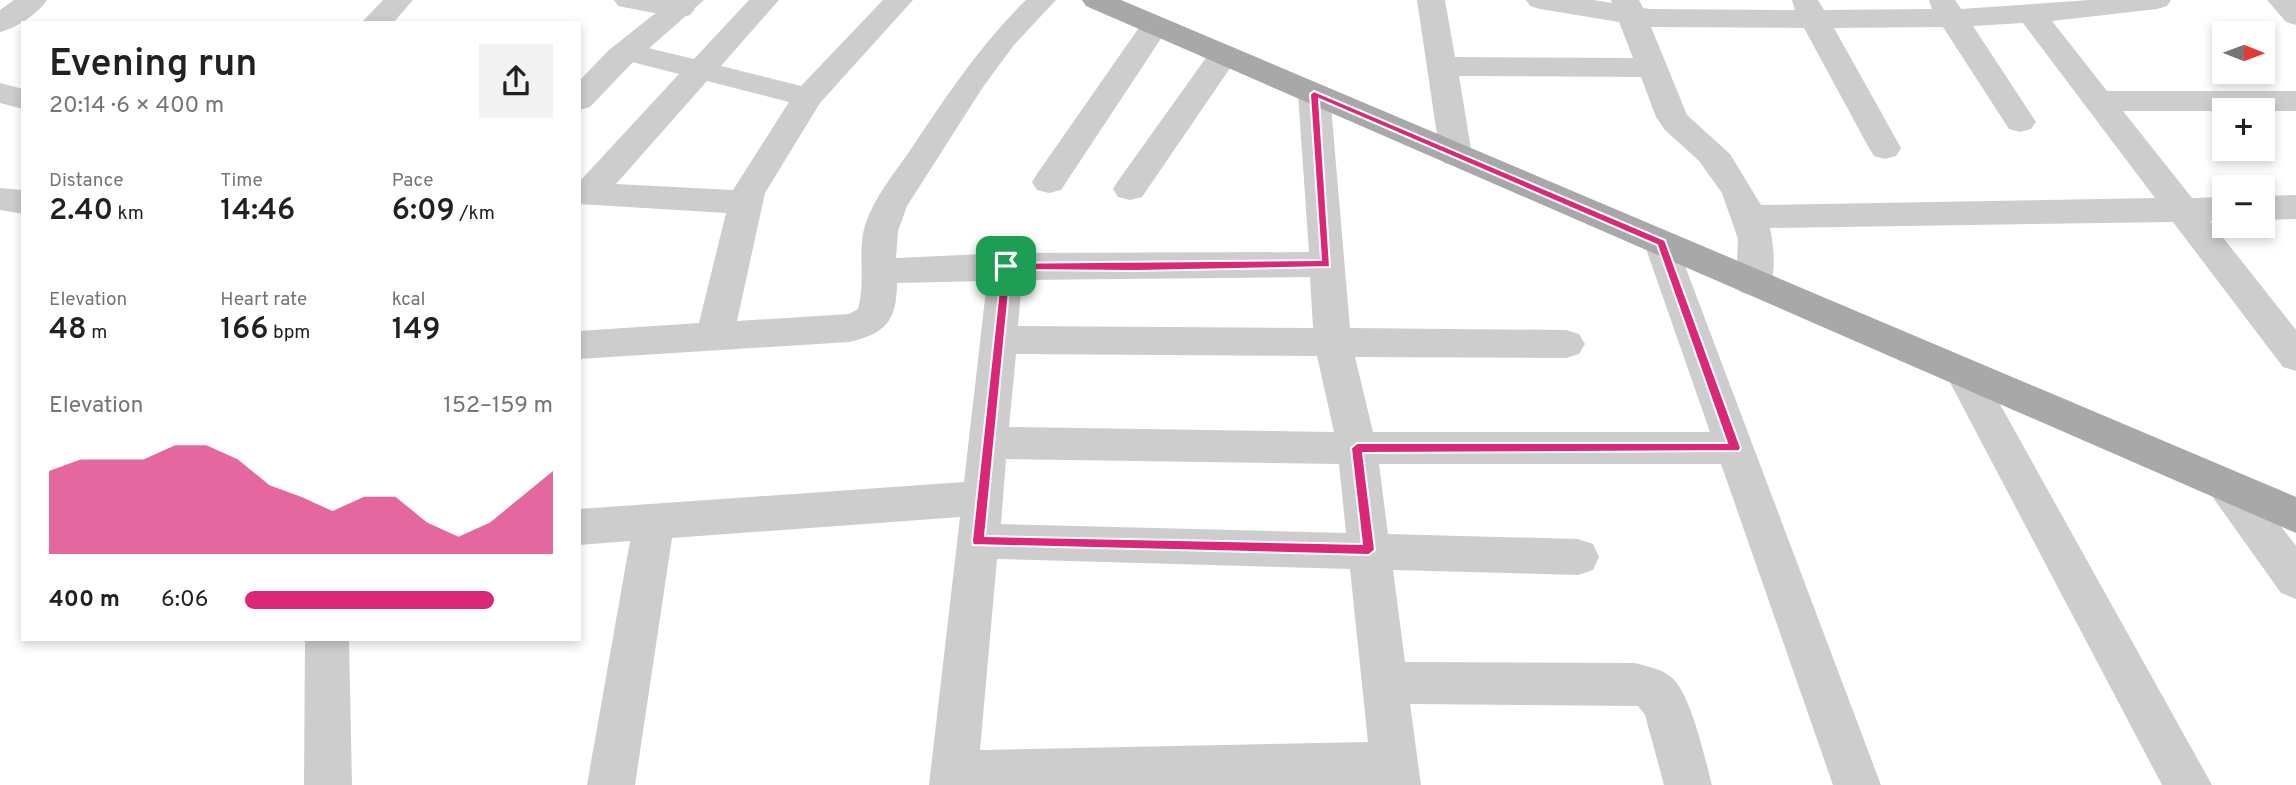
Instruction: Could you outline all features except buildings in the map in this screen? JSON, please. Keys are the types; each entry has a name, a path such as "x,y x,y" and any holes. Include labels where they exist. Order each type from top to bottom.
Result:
{"main road":[{"path":"1096,0 1164,19 1224,55 2296,516"}],"street":[{"path":"0,23 33,0"},
{"path":"378,21 399,0"},
{"path":"628,0 685,4"},
{"path":"584,193 765,0"},
{"path":"715,336 747,193 808,97 899,0"},
{"path":"581,345 862,325 872,318 877,308 881,232 891,204 971,82 1003,39 1042,0"},
{"path":"1431,0 1457,155"},
{"path":"1540,0 1627,8 1680,19 1809,10 2041,9 2157,0"},
{"path":"2281,0 2296,16"},
{"path":"583,92 685,4"},
{"path":"1627,8 1679,129 1709,150 1720,163 1747,217 1755,240 1754,283"},
{"path":"1946,9 2020,122"},
{"path":"2041,9 2098,101 2295,355"},
{"path":"1809,10 1885,148"},
{"path":"1049,182 1164,19"},
{"path":"627,52 698,72 808,97"},
{"path":"1130,189 1224,55"},
{"path":"1441,66 1652,68"},
{"path":"0,93 21,98"},
{"path":"1006,266 954,779 1396,775 1357,448 1333,343 1314,94"},
{"path":"2098,101 2296,101"},
{"path":"584,193 745,202"},
{"path":"0,199 21,202"},
{"path":"2275,208 2296,207"},
{"path":"1747,217 2212,209"},
{"path":"1661,243 1857,785"},
{"path":"878,271 1006,266 1136,268 1326,264"},
{"path":"997,340 1566,344"},
{"path":"1964,373 2188,785"},
{"path":"988,443 1357,448 1735,448"},
{"path":"2228,487 2296,580"},
{"path":"581,527 982,498"},
{"path":"611,785 654,522"},
{"path":"978,541 1578,557"},
{"path":"327,641 328,785"},
{"path":"1385,683 1635,684 1648,687 1659,695 1688,785"}],"route":[{"path":"1314,94 1661,243 1735,448 1357,448 1369,550 978,541 1006,266 1136,268 1326,264 1314,94"}]}
